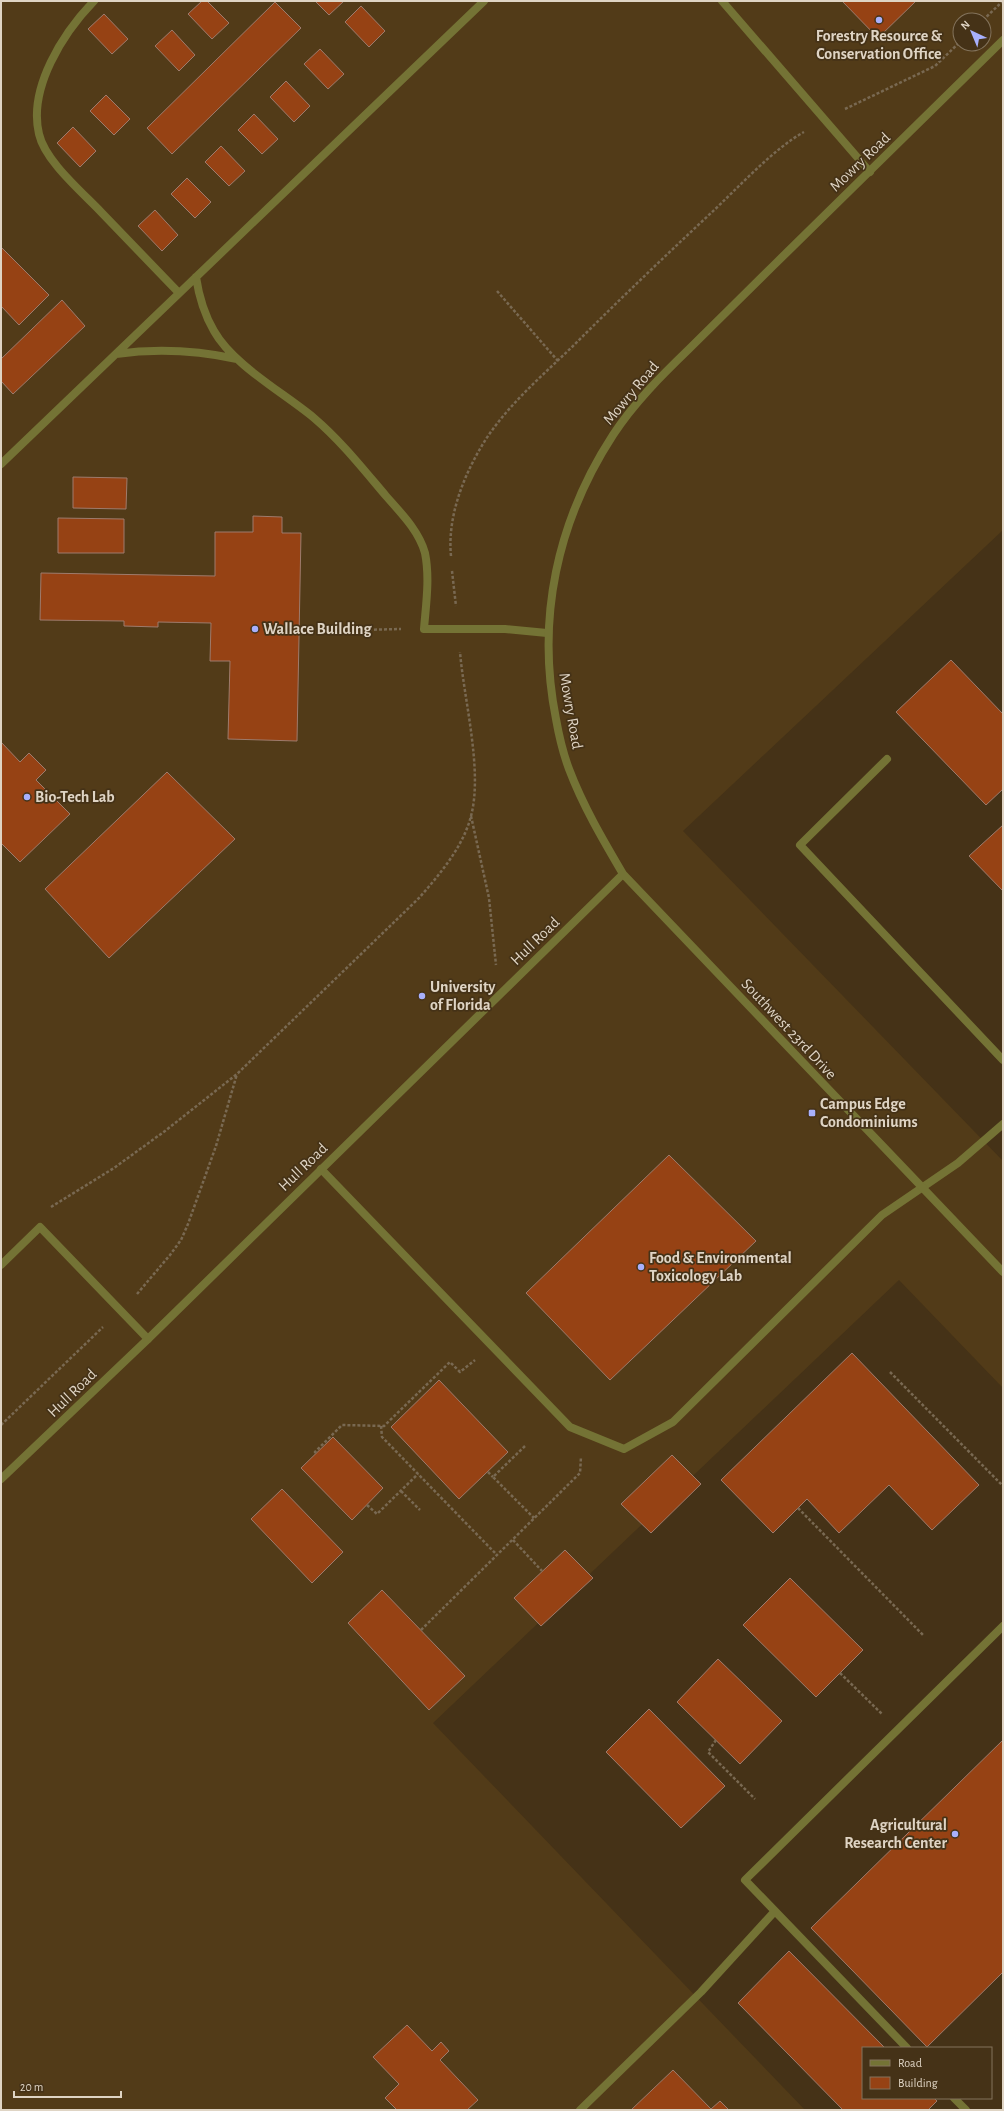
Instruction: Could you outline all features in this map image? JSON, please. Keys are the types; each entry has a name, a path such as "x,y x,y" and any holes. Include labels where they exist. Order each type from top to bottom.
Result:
{"street":[{"path":"94,1 75,21 55,53 46,74 37,110 39,136 48,154 66,176 179,293"},
{"path":"1,464 484,1"},
{"path":"722,1 870,172"},
{"name":"Mowry Road","path":"623,874 598,832 583,802 564,755 551,693 547,633 552,590 568,524 591,472 614,434 660,377 1003,40"},
{"path":"196,277 205,315 214,333 237,359 315,419 352,457 402,514 415,532 425,553 428,570 424,629 505,629 547,633"},
{"path":"116,354 148,350 166,350 212,353 237,359"},
{"path":"887,759 800,845 1003,1060"},
{"name":"Hull Road","path":"1,1479 148,1339 623,874"},
{"name":"Southwest 23rd Drive","path":"623,874 921,1188 1003,1272"},
{"path":"321,1169 570,1427 624,1449 673,1422 882,1215 958,1163 1003,1124"},
{"path":"1,1266 40,1227 148,1339"},
{"path":"905,2047 745,1880 1003,1626"},
{"path":"580,2110 701,1992 775,1910"},
{"path":"955,2099 966,2110"}],"path":[{"path":"991,12 1003,1"},
{"path":"852,105 935,66 952,50"},
{"path":"450,546 460,490 470,467 483,443 514,404 671,250 794,138"},
{"path":"497,291 558,361"},
{"path":"359,630 408,629"},
{"path":"48,1208 114,1168 159,1136 237,1074 419,898 442,872 459,844 471,816 475,780 461,664"},
{"path":"471,816 489,898 499,996"},
{"path":"141,1289 181,1240 216,1146 237,1074"},
{"path":"1,1425 103,1327"},
{"path":"316,1453 315,1452 342,1425 384,1426 450,1362 460,1372"},
{"path":"890,1372 1003,1486"},
{"path":"381,1426 382,1437 496,1555"},
{"path":"421,1630 580,1473 582,1432"},
{"path":"493,1477 525,1446"},
{"path":"488,1472 534,1518"},
{"path":"367,1504 377,1514 418,1474"},
{"path":"401,1491 420,1510"},
{"path":"798,1508 924,1636"},
{"path":"512,1540 542,1571"},
{"path":"840,1673 898,1730"},
{"path":"716,1740 708,1752 755,1799"}],"shaded area":[{"name":"University of Florida","path":"1,1 1003,1 1003,530 683,831 1003,1161 1003,1388 899,1280 433,1723 805,2110 1,2110"}],"building":[{"path":"202,1 207,1 229,23 212,39 188,14"},
{"path":"315,1 344,1 329,15"},
{"name":"Forestry Resource & Conservation Office","path":"842,1 916,1 878,38"},
{"path":"275,2 301,28 172,154 147,128"},
{"path":"361,6 385,31 369,47 345,22"},
{"path":"104,14 128,39 112,54 88,29"},
{"path":"172,30 195,55 179,71 155,46"},
{"path":"320,49 344,74 328,89 304,64"},
{"path":"286,81 310,106 294,122 270,97"},
{"path":"106,95 130,119 114,135 90,111"},
{"path":"254,114 278,139 262,154 238,130"},
{"path":"73,127 96,151 80,167 57,143"},
{"path":"221,146 245,171 229,186 205,162"},
{"path":"187,178 211,202 195,218 171,194"},
{"path":"155,210 178,235 162,251 138,226"},
{"path":"1,247 49,295 19,325 1,306"},
{"path":"62,300 85,326 13,394 1,381 1,359"},
{"path":"73,477 127,478 126,509 73,508"},
{"name":"Wallace Building","path":"253,516 282,517 282,533 301,533 297,741 228,739 230,661 210,661 211,623 158,622 158,627 124,626 124,621 40,620 41,573 215,576 215,532 253,532"},
{"path":"58,518 124,519 124,553 58,553"},
{"path":"951,660 1003,714 1003,789 986,805 896,712"},
{"name":"Bio-Tech Lab","path":"1,742 20,762 29,753 46,770 36,780 70,814 20,862 1,843"},
{"path":"167,772 235,839 109,958 45,889"},
{"path":"1003,825 1003,891 969,856"},
{"name":"Food & Environmental Toxicology Lab","path":"669,1155 756,1241 610,1380 526,1293"},
{"path":"852,1353 979,1485 932,1530 889,1485 839,1533 807,1499 773,1533 721,1480"},
{"path":"439,1380 508,1452 459,1499 391,1427"},
{"path":"333,1437 383,1488 352,1520 301,1468"},
{"path":"672,1455 701,1484 651,1533 621,1504"},
{"path":"282,1489 343,1552 312,1583 251,1519"},
{"path":"565,1550 593,1578 541,1626 514,1598"},
{"path":"790,1578 863,1650 816,1697 743,1625"},
{"path":"382,1590 465,1676 429,1710 348,1623"},
{"path":"718,1659 782,1721 740,1764 677,1702"},
{"path":"649,1709 725,1786 681,1828 606,1752"},
{"name":"Agricultural Research Center","path":"1003,1740 1003,1972 927,2047 811,1928"},
{"path":"789,1951 884,2047 862,2047 862,2099 935,2099 937,2101 928,2110 843,2110 738,2003"},
{"path":"407,2025 432,2051 441,2042 449,2051 440,2060 478,2100 467,2110 397,2110 385,2098 399,2084 373,2057"},
{"path":"673,2070 711,2109 720,2101 729,2110 631,2110"}],"place":[{"name":"Forestry Resource & Conservation Office","path":"879,20"},
{"name":"Wallace Building","path":"255,629"},
{"name":"Bio-Tech Lab","path":"27,797"},
{"name":"University of Florida","path":"422,996"},
{"name":"Campus Edge Condominiums","path":"812,1113"},
{"name":"Food & Environmental Toxicology Lab","path":"641,1267"},
{"name":"Agricultural Research Center","path":"955,1834"}]}
